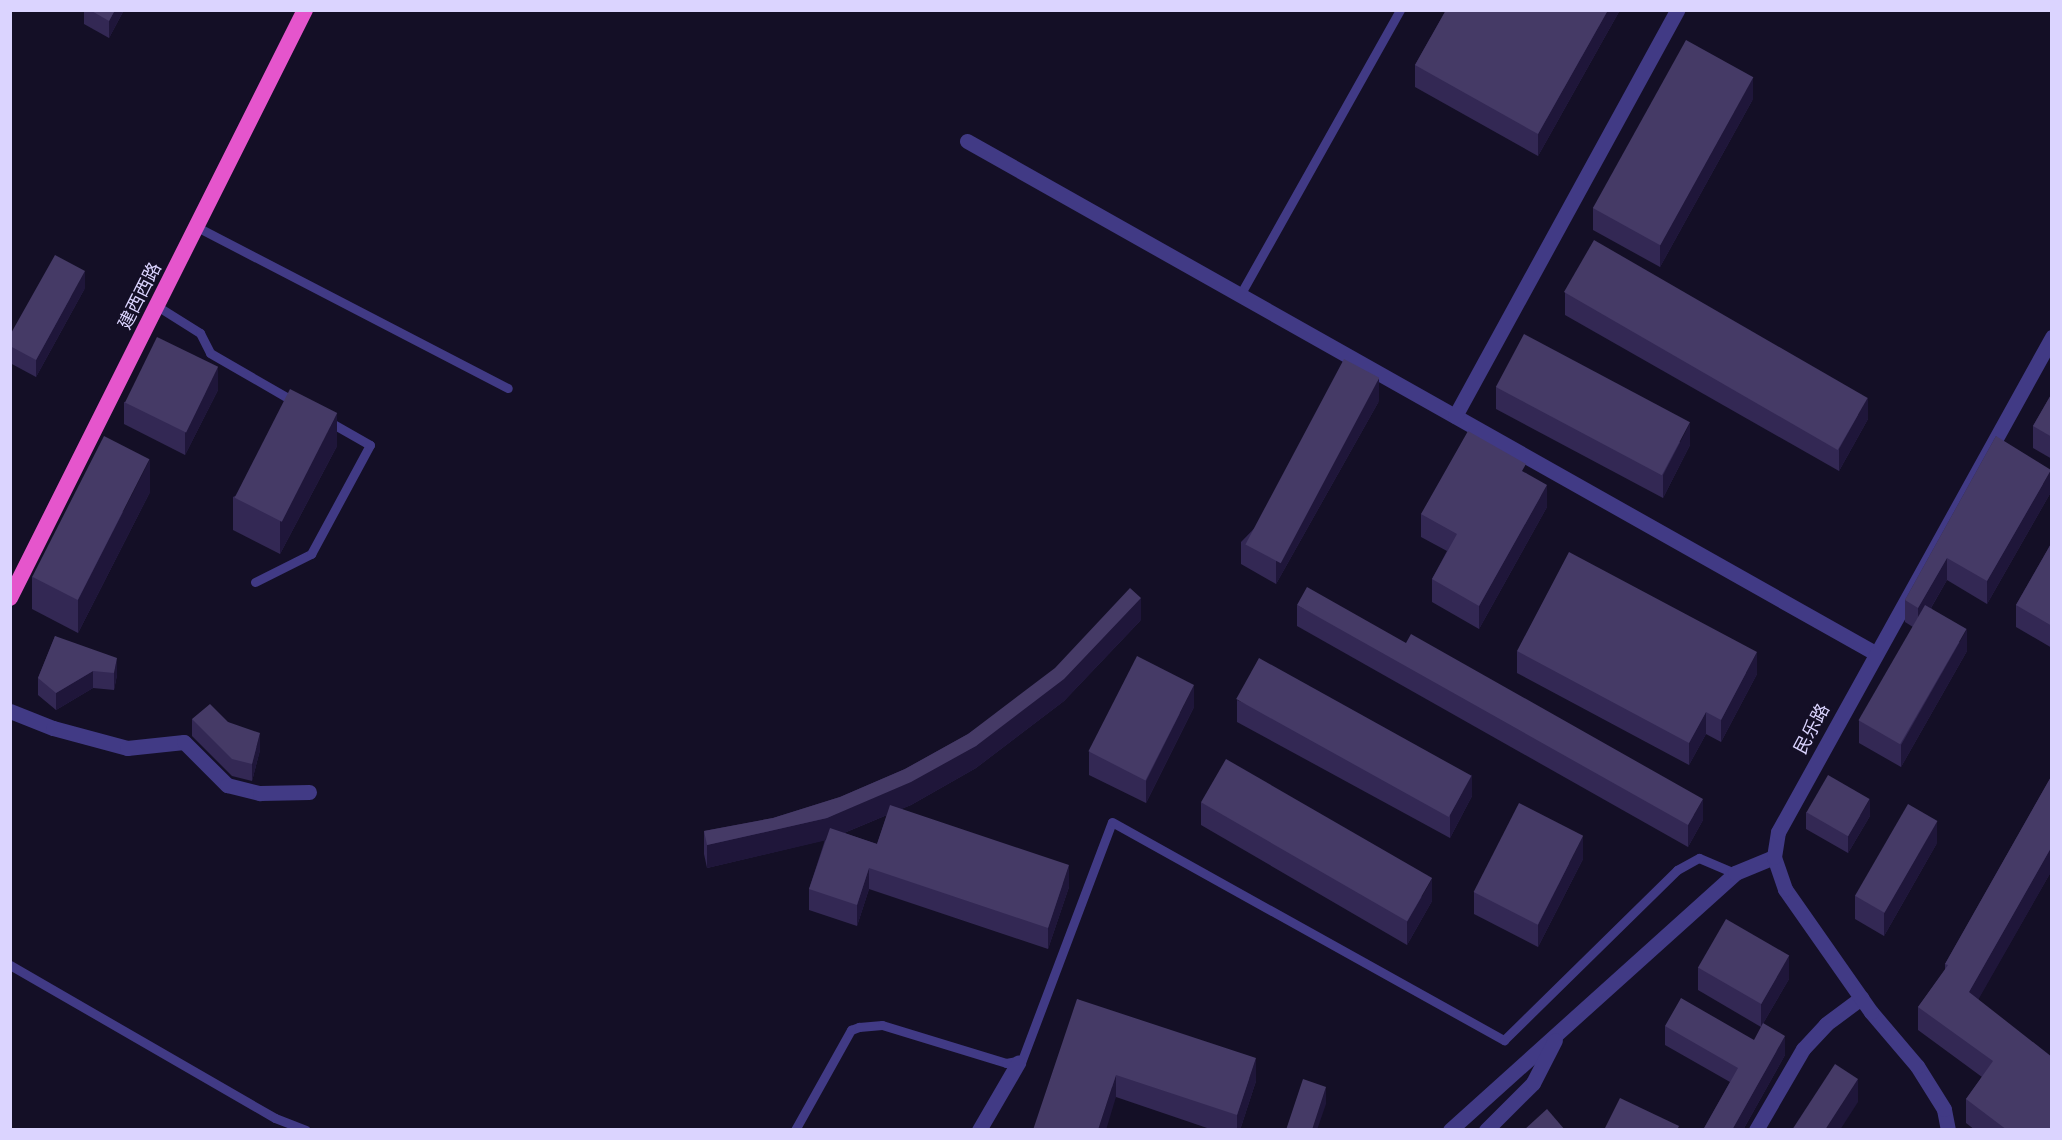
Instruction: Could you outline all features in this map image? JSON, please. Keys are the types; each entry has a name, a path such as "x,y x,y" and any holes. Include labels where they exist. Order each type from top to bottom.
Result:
{"highway":[{"name":"建西西路","path":"10,598 306,10"}],"street":[{"path":"1455,416 1677,10"},
{"path":"967,141 1875,653"},
{"name":"民乐路","path":"1774,857 1778,832 1875,653 2052,337"},
{"path":"10,711 52,728 127,748 184,742 227,785 260,793 309,792"},
{"path":"1450,1130 1734,873 1774,857 1785,889 1861,998 1917,1066 1944,1108 1948,1130"},
{"path":"1756,1130 1803,1049 1826,1024 1861,998"},
{"path":"1486,1130 1533,1083 1561,1030"},
{"path":"979,1130 1018,1063"}],"lane":[{"path":"1240,296 1400,10"},
{"path":"197,227 508,388"},
{"path":"157,306 201,333 210,353 310,411"},
{"path":"255,582 311,554 370,445 320,416"},
{"path":"795,1130 851,1030 859,1027 882,1025 1005,1063 1018,1063 1028,1053 1112,822 1504,1040 1677,870 1699,858 1734,873"},
{"path":"10,966 275,1118 306,1130"}],"building":[{"path":"90,10 115,10 109,21"},
{"path":"1446,10 1608,10 1538,134 1415,65"},
{"path":"1686,40 1753,77 1660,245 1593,208"},
{"path":"1594,240 1868,398 1838,450 1564,292"},
{"path":"55,255 85,271 36,360 10,346 10,335"},
{"path":"1524,334 1690,422 1662,475 1496,387"},
{"path":"157,337 218,367 186,432 125,403"},
{"path":"1344,359 1379,378 1281,563 1245,544"},
{"path":"290,389 337,413 282,522 235,498"},
{"path":"2052,393 2052,437 2033,426"},
{"path":"1468,431 1526,464 1522,471 1547,485 1479,606 1432,579 1457,534 1421,514"},
{"path":"104,436 149,459 78,600 32,577"},
{"path":"1996,436 2051,470 1987,581 1947,558 1918,608 1905,600"},
{"path":"2052,542 2052,626 2016,605"},
{"path":"1569,552 1757,652 1721,720 1706,712 1689,743 1517,651"},
{"path":"1307,587 1406,643 1411,634 1703,799 1688,825 1297,605"},
{"path":"1130,588 1141,598 1064,679 976,746 911,782 827,818 707,845 704,831 773,818 840,797 905,769 968,734 1055,668"},
{"path":"1925,605 1967,629 1900,744 1858,720"},
{"path":"55,636 117,658 114,673 93,671 56,693 38,678"},
{"path":"1137,656 1194,685 1145,780 1088,751"},
{"path":"1259,658 1472,776 1449,817 1236,699"},
{"path":"210,704 228,722 260,733 252,764 232,759 192,719"},
{"path":"1226,759 1432,878 1407,921 1201,802"},
{"path":"1828,775 1870,799 1848,836 1806,812"},
{"path":"2052,775 2052,846 1969,992 2052,1057 2052,1130 2007,1130 1966,1099 1993,1061 1918,1007 1948,965 1945,964"},
{"path":"1519,803 1583,836 1538,925 1474,892"},
{"path":"1908,804 1937,821 1884,913 1855,896"},
{"path":"890,805 1069,865 1048,928 869,868 857,905 809,889 830,828 877,844"},
{"path":"1726,919 1789,955 1761,1004 1698,967"},
{"path":"1681,998 1754,1040 1763,1023 1785,1036 1732,1130 1703,1130 1738,1068 1665,1026"},
{"path":"1077,999 1256,1058 1237,1115 1116,1075 1098,1130 1033,1130"},
{"path":"1835,1064 1858,1079 1825,1130 1792,1130"},
{"path":"1303,1079 1326,1087 1312,1130 1286,1130"},
{"path":"1620,1098 1679,1126 1677,1130 1608,1130 1605,1128"},
{"path":"1547,1109 1565,1130 1524,1130"}]}
